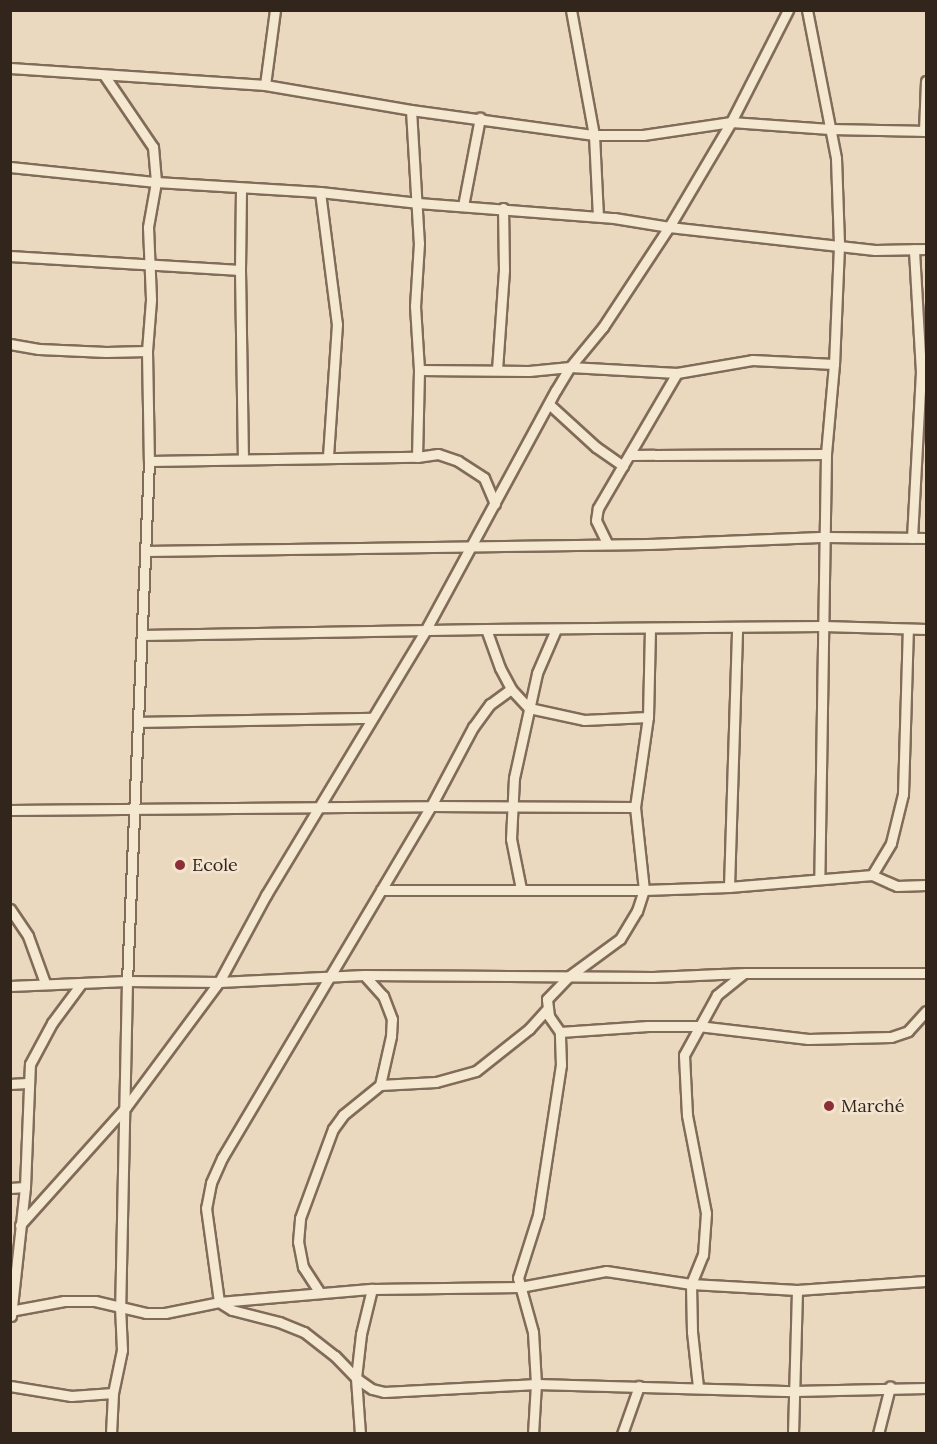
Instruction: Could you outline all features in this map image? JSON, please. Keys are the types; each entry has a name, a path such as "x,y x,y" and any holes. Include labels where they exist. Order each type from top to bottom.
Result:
{"street":[{"path":"266,85 275,10"},
{"path":"571,10 594,135 598,216"},
{"path":"21,1225 126,1107 219,982 318,808 425,632 570,367 603,327 669,227 731,122 788,10"},
{"path":"807,10 830,129 838,187 839,246 834,364 826,454 819,879"},
{"path":"10,68 266,85 411,110 594,135 644,135 731,122 830,129 925,131 927,81"},
{"path":"104,75 153,147 156,182 148,227 151,300 147,351 148,461 127,981 120,1306 122,1350 113,1393 111,1434"},
{"path":"411,110 418,203 415,306 419,370 417,457"},
{"path":"463,206 480,118"},
{"path":"10,167 156,182 320,192 418,203 598,216 669,227 875,250 927,249"},
{"path":"242,189 240,270 243,459"},
{"path":"320,192 337,324 328,457"},
{"path":"497,370 504,270 503,208"},
{"path":"912,538 921,372 914,249"},
{"path":"10,256 240,270"},
{"path":"10,344 39,349 147,351"},
{"path":"419,370 530,371 570,367 677,373 752,360 834,364"},
{"path":"607,543 596,517 604,496 677,373"},
{"path":"550,405 596,447 623,466"},
{"path":"148,461 417,457 438,454 458,461 484,478 495,504"},
{"path":"630,455 826,454"},
{"path":"145,551 648,544 826,537 927,538"},
{"path":"142,635 823,626 927,629"},
{"path":"729,887 737,627"},
{"path":"532,1434 536,1384 533,1332 518,1278 534,1233 561,1065 560,1032 547,1009 547,999 568,977 620,939 637,911 644,890 635,807 648,717 650,628"},
{"path":"486,629 500,668 511,689 529,708 584,720 648,717"},
{"path":"521,889 511,839 518,754 537,673 556,629"},
{"path":"872,875 891,843 903,794 909,630"},
{"path":"219,1302 206,1208 211,1183 236,1134 431,806 473,727 494,700 511,689"},
{"path":"139,722 371,718"},
{"path":"10,810 431,806 635,807"},
{"path":"381,890 644,890 729,887 872,875 897,886 927,885"},
{"path":"10,909 32,946 45,983"},
{"path":"698,1387 691,1323 691,1284 698,1272 707,1230 699,1172 687,1115 683,1079 684,1055 717,995 730,982 746,973"},
{"path":"10,986 127,981 219,982 364,975 568,977 746,973 927,973"},
{"path":"320,1293 303,1267 298,1242 300,1218 333,1129 344,1115 380,1085 387,1061 392,1019 383,996 364,975"},
{"path":"10,1317 25,1187 27,1083 34,1057 52,1023 81,984"},
{"path":"380,1085 436,1082 476,1071 529,1029 547,1009"},
{"path":"560,1032 648,1026 698,1026 808,1039 891,1038 908,1031 927,1011"},
{"path":"10,1084 27,1083"},
{"path":"10,1188 25,1187"},
{"path":"11,1311 64,1301 95,1301 146,1313 165,1313 219,1302 372,1289 520,1287 606,1271 691,1284 797,1290 927,1281"},
{"path":"360,1434 356,1378 361,1334 372,1289"},
{"path":"793,1434 797,1290"},
{"path":"219,1302 232,1310 279,1322 304,1332 335,1356 356,1378 372,1389 395,1393 536,1384 794,1391 890,1387 927,1388"},
{"path":"10,1386 71,1395 113,1393"},
{"path":"622,1434 639,1386"},
{"path":"878,1434 890,1387"}],"place":[{"name":"Ecole","path":"180,865"},
{"name":"Marché","path":"829,1106"}]}
